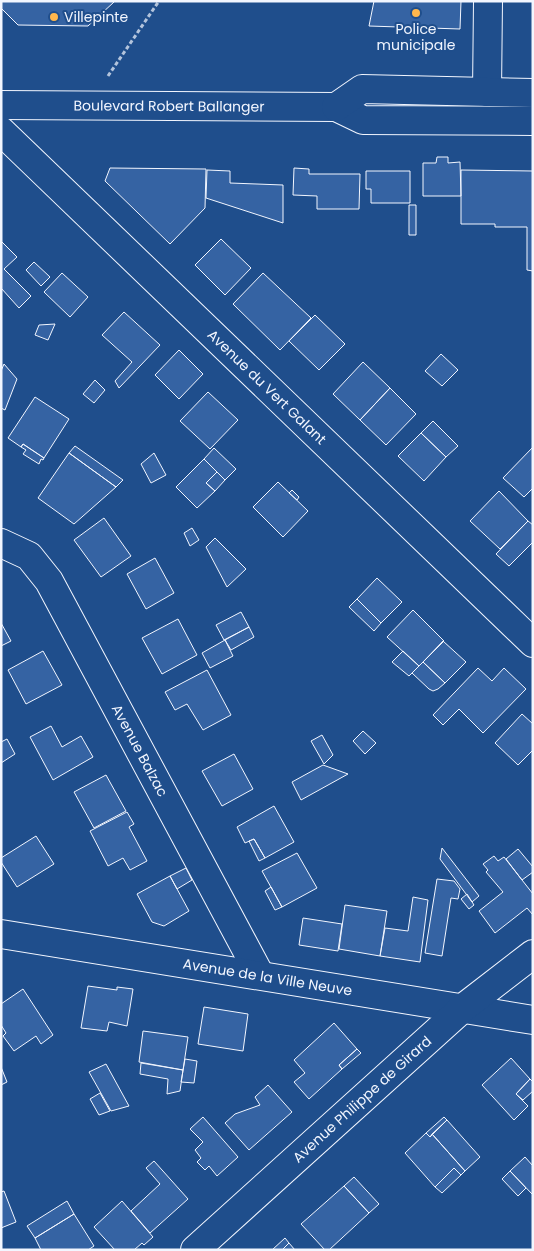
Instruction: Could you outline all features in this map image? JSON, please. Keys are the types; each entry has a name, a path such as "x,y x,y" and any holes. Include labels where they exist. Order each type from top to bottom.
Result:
{"street":[{"path":"487,92 488,1"},
{"path":"336,107 362,89 533,93"},
{"name":"Boulevard Robert Ballanger","path":"1,105 336,107 363,120 533,121"},
{"name":"Avenue du Vert Galant","path":"1,131 533,643"},
{"name":"Avenue Balzac","path":"1,542 29,556 49,581 260,975"},
{"name":"Avenue de la Ville Neuve","path":"1,934 533,1020"},
{"name":"Avenue Philippe de Girard","path":"195,1250 463,1008 533,954"}],"path":[{"path":"87,106 159,1"}],"building":[{"name":"Villepinte","path":"1,1 114,2 88,26 18,25 1,8"},
{"name":"Police municipale","path":"374,1 461,1 460,29 369,26"},
{"path":"437,157 448,157 448,163 460,162 461,196 423,196 423,163 436,163"},
{"path":"110,168 206,169 205,208 170,244 105,181"},
{"path":"294,168 309,169 309,174 360,174 359,209 317,209 317,196 293,195"},
{"path":"207,170 230,171 230,183 283,185 283,223 206,198"},
{"path":"461,170 533,171 533,271 527,270 527,227 495,227 495,224 461,224"},
{"path":"366,171 410,171 410,203 371,203 371,189 366,189"},
{"path":"409,205 416,205 416,235 409,235"},
{"path":"221,239 251,268 225,295 195,265"},
{"path":"1,241 17,257 4,269 31,296 19,308 1,288"},
{"path":"34,262 50,277 41,286 26,270"},
{"path":"62,273 88,297 70,317 44,292"},
{"path":"263,273 311,318 280,350 233,304"},
{"path":"124,312 160,345 119,388 115,381 132,362 102,335"},
{"path":"315,315 345,344 319,370 289,341"},
{"path":"55,324 48,340 35,335 39,325"},
{"path":"179,350 203,374 179,399 155,375"},
{"path":"441,354 458,370 442,386 425,371"},
{"path":"363,362 390,388 360,420 333,394"},
{"path":"4,364 17,379 5,410 1,408 1,371"},
{"path":"95,380 105,390 94,403 83,394"},
{"path":"390,388 416,414 386,445 360,420"},
{"path":"208,392 238,420 210,449 180,421"},
{"path":"35,397 69,419 44,458 23,444 21,447 8,438"},
{"path":"433,421 458,446 446,457 421,433"},
{"path":"421,433 446,457 424,481 398,456"},
{"path":"23,444 44,458 43,460 41,459 39,464 23,454 26,450 21,447"},
{"path":"75,446 123,480 116,487 69,453"},
{"path":"533,447 533,488 524,497 503,478"},
{"path":"214,448 236,469 225,480 204,459"},
{"path":"69,453 116,487 74,524 38,498"},
{"path":"154,453 166,475 151,483 141,464"},
{"path":"204,459 217,472 206,483 215,491 197,508 176,487"},
{"path":"217,472 225,480 215,491 206,483"},
{"path":"278,482 308,511 283,537 253,507"},
{"path":"292,490 299,497 297,500 289,493"},
{"path":"499,491 528,521 500,549 470,521"},
{"path":"104,518 131,556 101,577 74,540"},
{"path":"528,521 533,525 533,542 509,566 496,554"},
{"path":"192,528 199,540 190,546 184,533"},
{"path":"215,538 246,569 227,587 206,547"},
{"path":"155,558 174,593 146,609 127,574"},
{"path":"377,578 402,602 381,623 357,599"},
{"path":"357,599 381,623 374,631 349,607"},
{"path":"413,610 444,641 419,666 387,637"},
{"path":"241,612 249,627 224,640 216,625"},
{"path":"178,619 197,655 162,674 142,638"},
{"path":"1,623 11,641 1,646"},
{"path":"249,627 254,637 231,650 225,640"},
{"path":"225,640 233,656 210,668 202,653"},
{"path":"443,641 466,662 445,683 423,662"},
{"path":"43,651 62,685 26,704 8,670"},
{"path":"403,651 419,666 409,676 392,662"},
{"path":"423,662 445,683 438,689 433,691 429,689 412,673"},
{"path":"478,668 492,681 504,668 526,689 483,733 459,709 443,725 433,715"},
{"path":"207,670 231,715 203,730 187,704 175,710 165,692"},
{"path":"522,714 533,724 533,750 518,765 495,743"},
{"path":"51,726 62,747 81,736 93,757 53,780 30,737"},
{"path":"363,731 376,743 365,754 353,741"},
{"path":"322,735 333,755 324,764 311,741"},
{"path":"7,739 15,754 1,763 1,742"},
{"path":"234,754 253,789 222,806 202,771"},
{"path":"323,765 348,774 301,800 292,782"},
{"path":"106,775 126,811 94,828 74,792"},
{"path":"274,806 294,842 265,858 254,839 245,843 237,827"},
{"path":"127,812 134,824 129,827 147,861 130,870 123,858 108,866 90,831"},
{"path":"36,836 54,864 17,887 1,862 1,858"},
{"path":"254,839 265,858 259,861 249,841"},
{"path":"442,848 479,896 472,902 440,859"},
{"path":"518,849 533,867 533,872 522,880 506,859"},
{"path":"297,853 317,888 282,907 262,871"},
{"path":"494,856 498,861 504,857 533,894 533,915 527,908 495,933 479,911 503,892 486,872 488,870 483,864"},
{"path":"186,868 192,880 177,889 170,876"},
{"path":"170,876 189,911 164,926 152,922 137,894"},
{"path":"437,879 454,881 460,889 458,899 451,898 442,956 425,953"},
{"path":"271,887 282,907 275,910 265,891"},
{"path":"467,894 474,905 469,909 461,899"},
{"path":"413,897 428,900 420,962 380,956 385,928 408,931"},
{"path":"345,905 387,911 380,956 339,949"},
{"path":"303,918 342,924 338,951 299,945"},
{"path":"88,986 117,990 117,987 133,989 127,1026 109,1022 107,1031 81,1028"},
{"path":"23,989 53,1035 41,1044 36,1036 14,1051 3,1036 6,1033 1,1025 1,1004"},
{"path":"204,1007 248,1014 243,1051 198,1044"},
{"path":"334,1023 357,1049 339,1065 342,1069 309,1099 294,1082 305,1073 294,1060"},
{"path":"143,1031 188,1037 183,1070 139,1062"},
{"path":"357,1049 361,1053 342,1069 339,1065"},
{"path":"511,1058 530,1079 516,1094 528,1106 514,1120 482,1085"},
{"path":"185,1059 197,1061 194,1083 181,1082"},
{"path":"141,1063 183,1070 180,1091 167,1094 168,1079 140,1074"},
{"path":"106,1064 129,1106 111,1111 89,1072"},
{"path":"1,1067 7,1082 1,1085"},
{"path":"530,1079 533,1082 533,1091 523,1100 516,1094"},
{"path":"268,1085 292,1112 249,1150 225,1123 235,1114 260,1105 255,1097"},
{"path":"100,1093 110,1111 99,1115 90,1099"},
{"path":"203,1117 238,1157 217,1176 209,1166 205,1170 197,1162 201,1158 195,1150 203,1142 190,1129"},
{"path":"444,1117 447,1120 430,1137 426,1133"},
{"path":"447,1120 480,1157 465,1171 432,1134"},
{"path":"426,1133 430,1137 432,1134 465,1171 461,1175 454,1168 435,1187 405,1153"},
{"path":"525,1157 533,1166 533,1195 510,1171"},
{"path":"154,1161 188,1199 150,1233 131,1211 160,1184 146,1168"},
{"path":"454,1168 461,1175 442,1193 435,1187"},
{"path":"510,1171 526,1188 518,1196 502,1179"},
{"path":"354,1177 379,1204 369,1213 344,1186"},
{"path":"344,1186 369,1213 329,1250 325,1250 301,1224"},
{"path":"4,1191 16,1222 1,1228 1,1192"},
{"path":"67,1201 74,1214 35,1238 27,1226"},
{"path":"122,1201 153,1237 144,1245 142,1243 134,1250 115,1250 94,1227"},
{"path":"74,1214 94,1246 88,1250 41,1250 35,1238"},
{"path":"285,1238 289,1243 282,1250 272,1250"},
{"path":"289,1243 295,1250 282,1250"}],"place":[{"name":"Police municipale","path":"416,13"},
{"name":"Villepinte","path":"54,17"}]}
